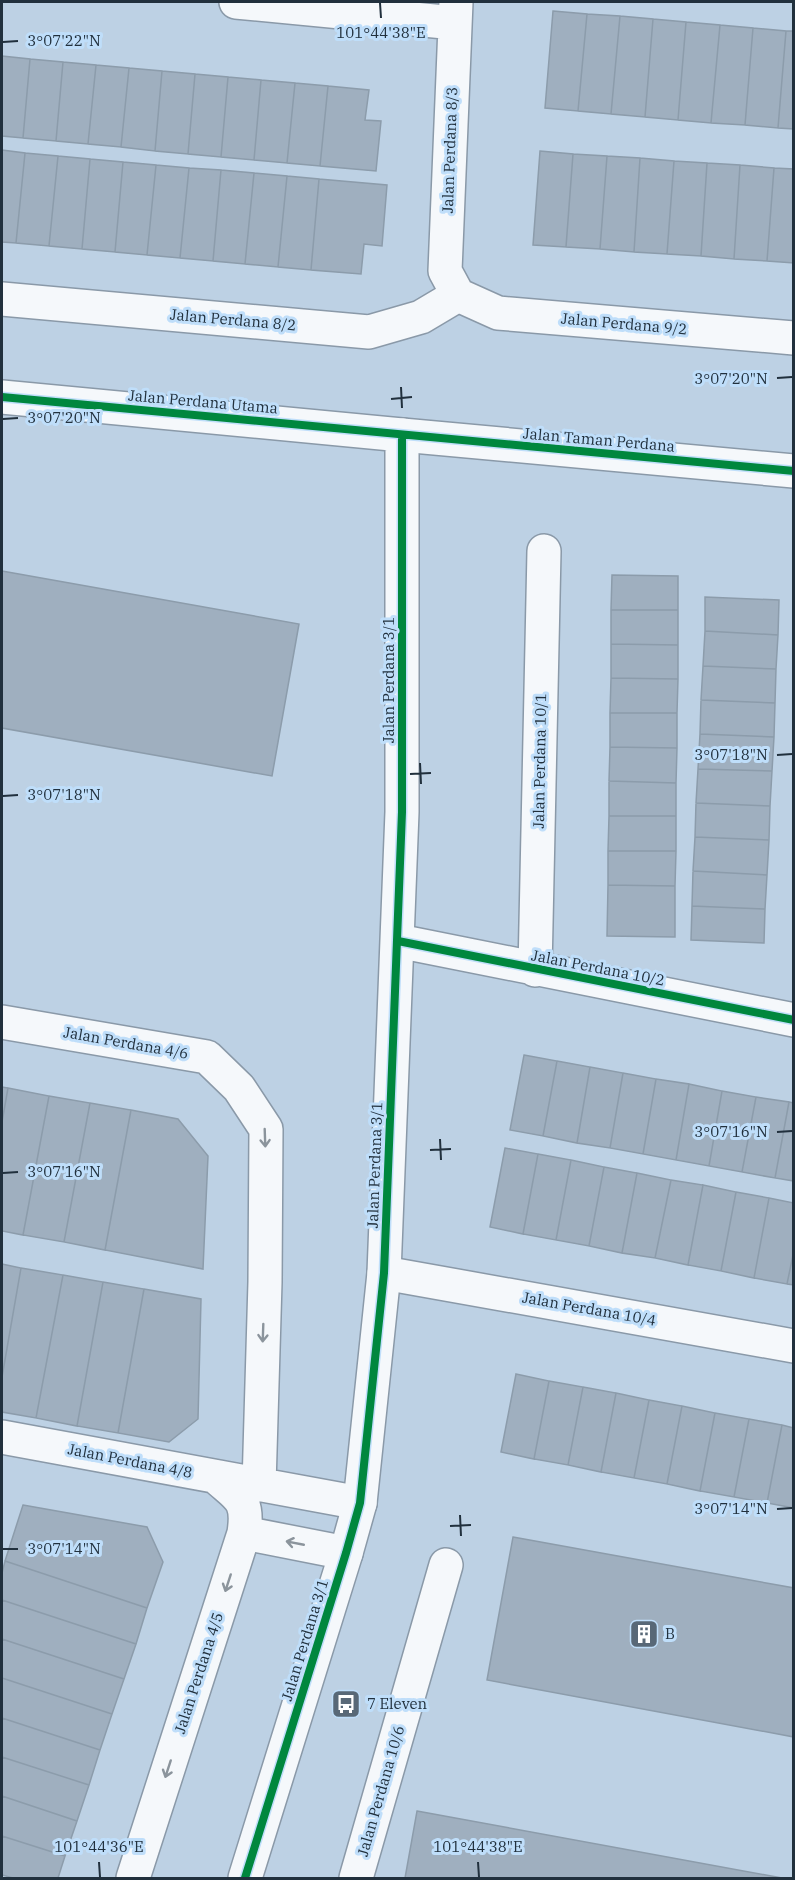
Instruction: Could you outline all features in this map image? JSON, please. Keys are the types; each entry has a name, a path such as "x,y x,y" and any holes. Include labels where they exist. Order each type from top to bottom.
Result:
{"street":[{"path":"236,2 456,12"},
{"name":"Jalan Perdana 8/3","path":"456,12 445,271 458,295"},
{"name":"Jalan Perdana 8/2","path":"2,299 369,332 421,317 458,295"},
{"name":"Jalan Perdana 9/2","path":"458,295 498,313 794,338"},
{"name":"Jalan Perdana Utama","path":"2,397 402,435"},
{"name":"Jalan Taman Perdana","path":"402,435 794,471"},
{"name":"Jalan Perdana 3/1","path":"245,1878 360,1503 384,1273 398,941 402,812 402,435"},
{"name":"Jalan Perdana 10/1","path":"536,970 544,551"},
{"name":"Jalan Perdana 10/2","path":"398,941 794,1020"},
{"name":"Jalan Perdana 4/6","path":"2,1022 207,1058 239,1088 266,1129 265,1282 259,1485"},
{"name":"Jalan Perdana 10/4","path":"384,1273 794,1346"},
{"name":"Jalan Perdana 4/8","path":"2,1437 360,1503"},
{"name":"Jalan Perdana 4/5","path":"133,1878 244,1533 246,1516 243,1501 216,1477"},
{"path":"244,1533 346,1553"},
{"name":"Jalan Perdana 10/6","path":"356,1878 446,1565"}],"building":[{"path":"553,11 587,14 578,111 545,108"},
{"path":"587,14 620,16 611,114 578,111"},
{"path":"620,16 653,19 645,117 611,114"},
{"path":"653,19 686,22 678,120 645,117"},
{"path":"686,22 720,25 711,123 678,120"},
{"path":"720,25 753,28 745,125 711,123"},
{"path":"753,28 786,31 778,128 745,125"},
{"path":"786,31 794,31 794,129 778,128"},
{"path":"2,56 30,59 23,138 2,136"},
{"path":"30,59 63,62 56,141 23,138"},
{"path":"63,62 96,65 88,144 56,141"},
{"path":"96,65 129,68 121,147 88,144"},
{"path":"129,68 162,71 155,151 121,147"},
{"path":"162,71 195,74 188,154 155,151"},
{"path":"195,74 228,77 221,157 188,154"},
{"path":"228,77 261,80 254,160 221,157"},
{"path":"261,80 295,83 287,163 254,160"},
{"path":"295,83 328,86 320,166 287,163"},
{"path":"328,86 369,90 365,120 381,121 376,171 320,166"},
{"path":"2,150 25,153 16,243 2,242"},
{"path":"540,151 573,154 566,247 533,245"},
{"path":"25,153 58,156 49,246 16,243"},
{"path":"573,154 607,156 600,249 566,247"},
{"path":"58,156 90,159 82,249 49,246"},
{"path":"607,156 640,158 634,252 600,249"},
{"path":"640,158 674,161 667,254 634,252"},
{"path":"90,159 123,162 115,252 82,249"},
{"path":"674,161 707,163 701,256 667,254"},
{"path":"123,162 156,165 147,255 115,252"},
{"path":"707,163 740,165 734,259 701,256"},
{"path":"156,165 189,168 180,258 147,255"},
{"path":"740,165 774,168 767,261 734,259"},
{"path":"189,168 221,170 213,261 180,258"},
{"path":"774,168 794,169 794,263 767,261"},
{"path":"221,170 254,173 245,264 213,261"},
{"path":"254,173 287,176 278,267 245,264"},
{"path":"287,176 319,179 311,270 278,267"},
{"path":"319,179 387,185 382,246 364,244 361,274 311,270"},
{"path":"2,571 299,624 272,776 2,728"},
{"path":"612,575 678,576 678,610 611,610"},
{"path":"705,597 779,600 778,635 705,631"},
{"path":"611,610 678,610 678,645 611,644"},
{"path":"705,631 778,635 776,669 703,666"},
{"path":"611,644 678,645 678,679 611,678"},
{"path":"703,666 776,669 775,703 701,700"},
{"path":"611,678 678,679 677,713 610,713"},
{"path":"701,700 775,703 774,737 700,734"},
{"path":"610,713 677,713 677,748 610,747"},
{"path":"700,734 774,737 772,771 698,769"},
{"path":"610,747 677,748 676,783 609,781"},
{"path":"698,769 772,771 770,806 696,803"},
{"path":"609,781 676,783 676,816 609,816"},
{"path":"696,803 770,806 769,840 695,837"},
{"path":"609,816 676,816 676,851 608,851"},
{"path":"695,837 769,840 767,875 693,871"},
{"path":"608,851 676,851 675,886 608,885"},
{"path":"693,871 767,875 765,909 692,906"},
{"path":"608,885 675,886 675,937 607,936"},
{"path":"692,906 765,909 764,943 691,940"},
{"path":"524,1055 557,1061 543,1136 510,1130"},
{"path":"557,1061 590,1067 577,1143 543,1136"},
{"path":"590,1067 623,1073 610,1148 577,1143"},
{"path":"623,1073 656,1079 643,1154 610,1148"},
{"path":"656,1079 689,1084 676,1160 643,1154"},
{"path":"689,1084 722,1091 709,1166 676,1160"},
{"path":"2,1087 8,1088 2,1122"},
{"path":"8,1088 49,1096 23,1235 2,1231 2,1122"},
{"path":"722,1091 756,1097 742,1172 709,1166"},
{"path":"49,1096 90,1103 64,1242 23,1235"},
{"path":"756,1097 789,1102 775,1178 742,1172"},
{"path":"789,1102 794,1103 794,1181 775,1178"},
{"path":"90,1103 131,1110 105,1250 64,1242"},
{"path":"131,1110 178,1119 208,1156 203,1269 105,1250"},
{"path":"505,1148 538,1154 523,1234 490,1227"},
{"path":"538,1154 571,1160 556,1240 523,1234"},
{"path":"571,1160 604,1167 589,1246 556,1240"},
{"path":"604,1167 637,1173 622,1253 589,1246"},
{"path":"637,1173 671,1180 655,1258 622,1253"},
{"path":"671,1180 703,1185 688,1265 655,1258"},
{"path":"703,1185 736,1192 721,1271 688,1265"},
{"path":"736,1192 769,1198 754,1278 721,1271"},
{"path":"769,1198 794,1203 794,1250 787,1284 754,1278"},
{"path":"794,1250 794,1285 787,1284"},
{"path":"2,1264 21,1268 2,1377"},
{"path":"21,1268 63,1275 36,1418 2,1412 2,1377"},
{"path":"63,1275 103,1282 77,1426 36,1418"},
{"path":"103,1282 144,1289 118,1433 77,1426"},
{"path":"144,1289 201,1299 198,1419 169,1442 118,1433"},
{"path":"516,1374 549,1381 534,1459 501,1452"},
{"path":"549,1381 583,1387 568,1465 534,1459"},
{"path":"583,1387 616,1393 601,1472 568,1465"},
{"path":"616,1393 649,1400 634,1478 601,1472"},
{"path":"649,1400 682,1406 667,1484 634,1478"},
{"path":"682,1406 715,1413 700,1491 667,1484"},
{"path":"715,1413 749,1419 734,1497 700,1491"},
{"path":"749,1419 782,1425 767,1503 734,1497"},
{"path":"782,1425 794,1428 794,1508 767,1503"},
{"path":"23,1505 147,1527 163,1562 147,1608 5,1561"},
{"name":"B","path":"513,1537 794,1588 794,1737 487,1680"},
{"path":"5,1561 147,1608 136,1644 2,1600 2,1573"},
{"path":"2,1600 136,1644 124,1679 2,1639"},
{"path":"2,1639 124,1679 112,1714 2,1678"},
{"path":"2,1678 112,1714 100,1750 2,1718"},
{"path":"2,1718 100,1750 89,1785 2,1757"},
{"path":"2,1757 89,1785 77,1821 2,1796"},
{"path":"2,1796 77,1821 65,1856 2,1836"},
{"path":"417,1811 782,1878 405,1878"},
{"path":"2,1836 65,1856 58,1878 13,1878 2,1875"}],"cycle path":[{"path":"2,397 794,471"},
{"path":"245,1878 360,1503 384,1273 402,812 402,435"},
{"path":"398,941 794,1020"}],"place":[{"name":"B","path":"644,1634"},
{"name":"7 Eleven","path":"346,1704"}]}
